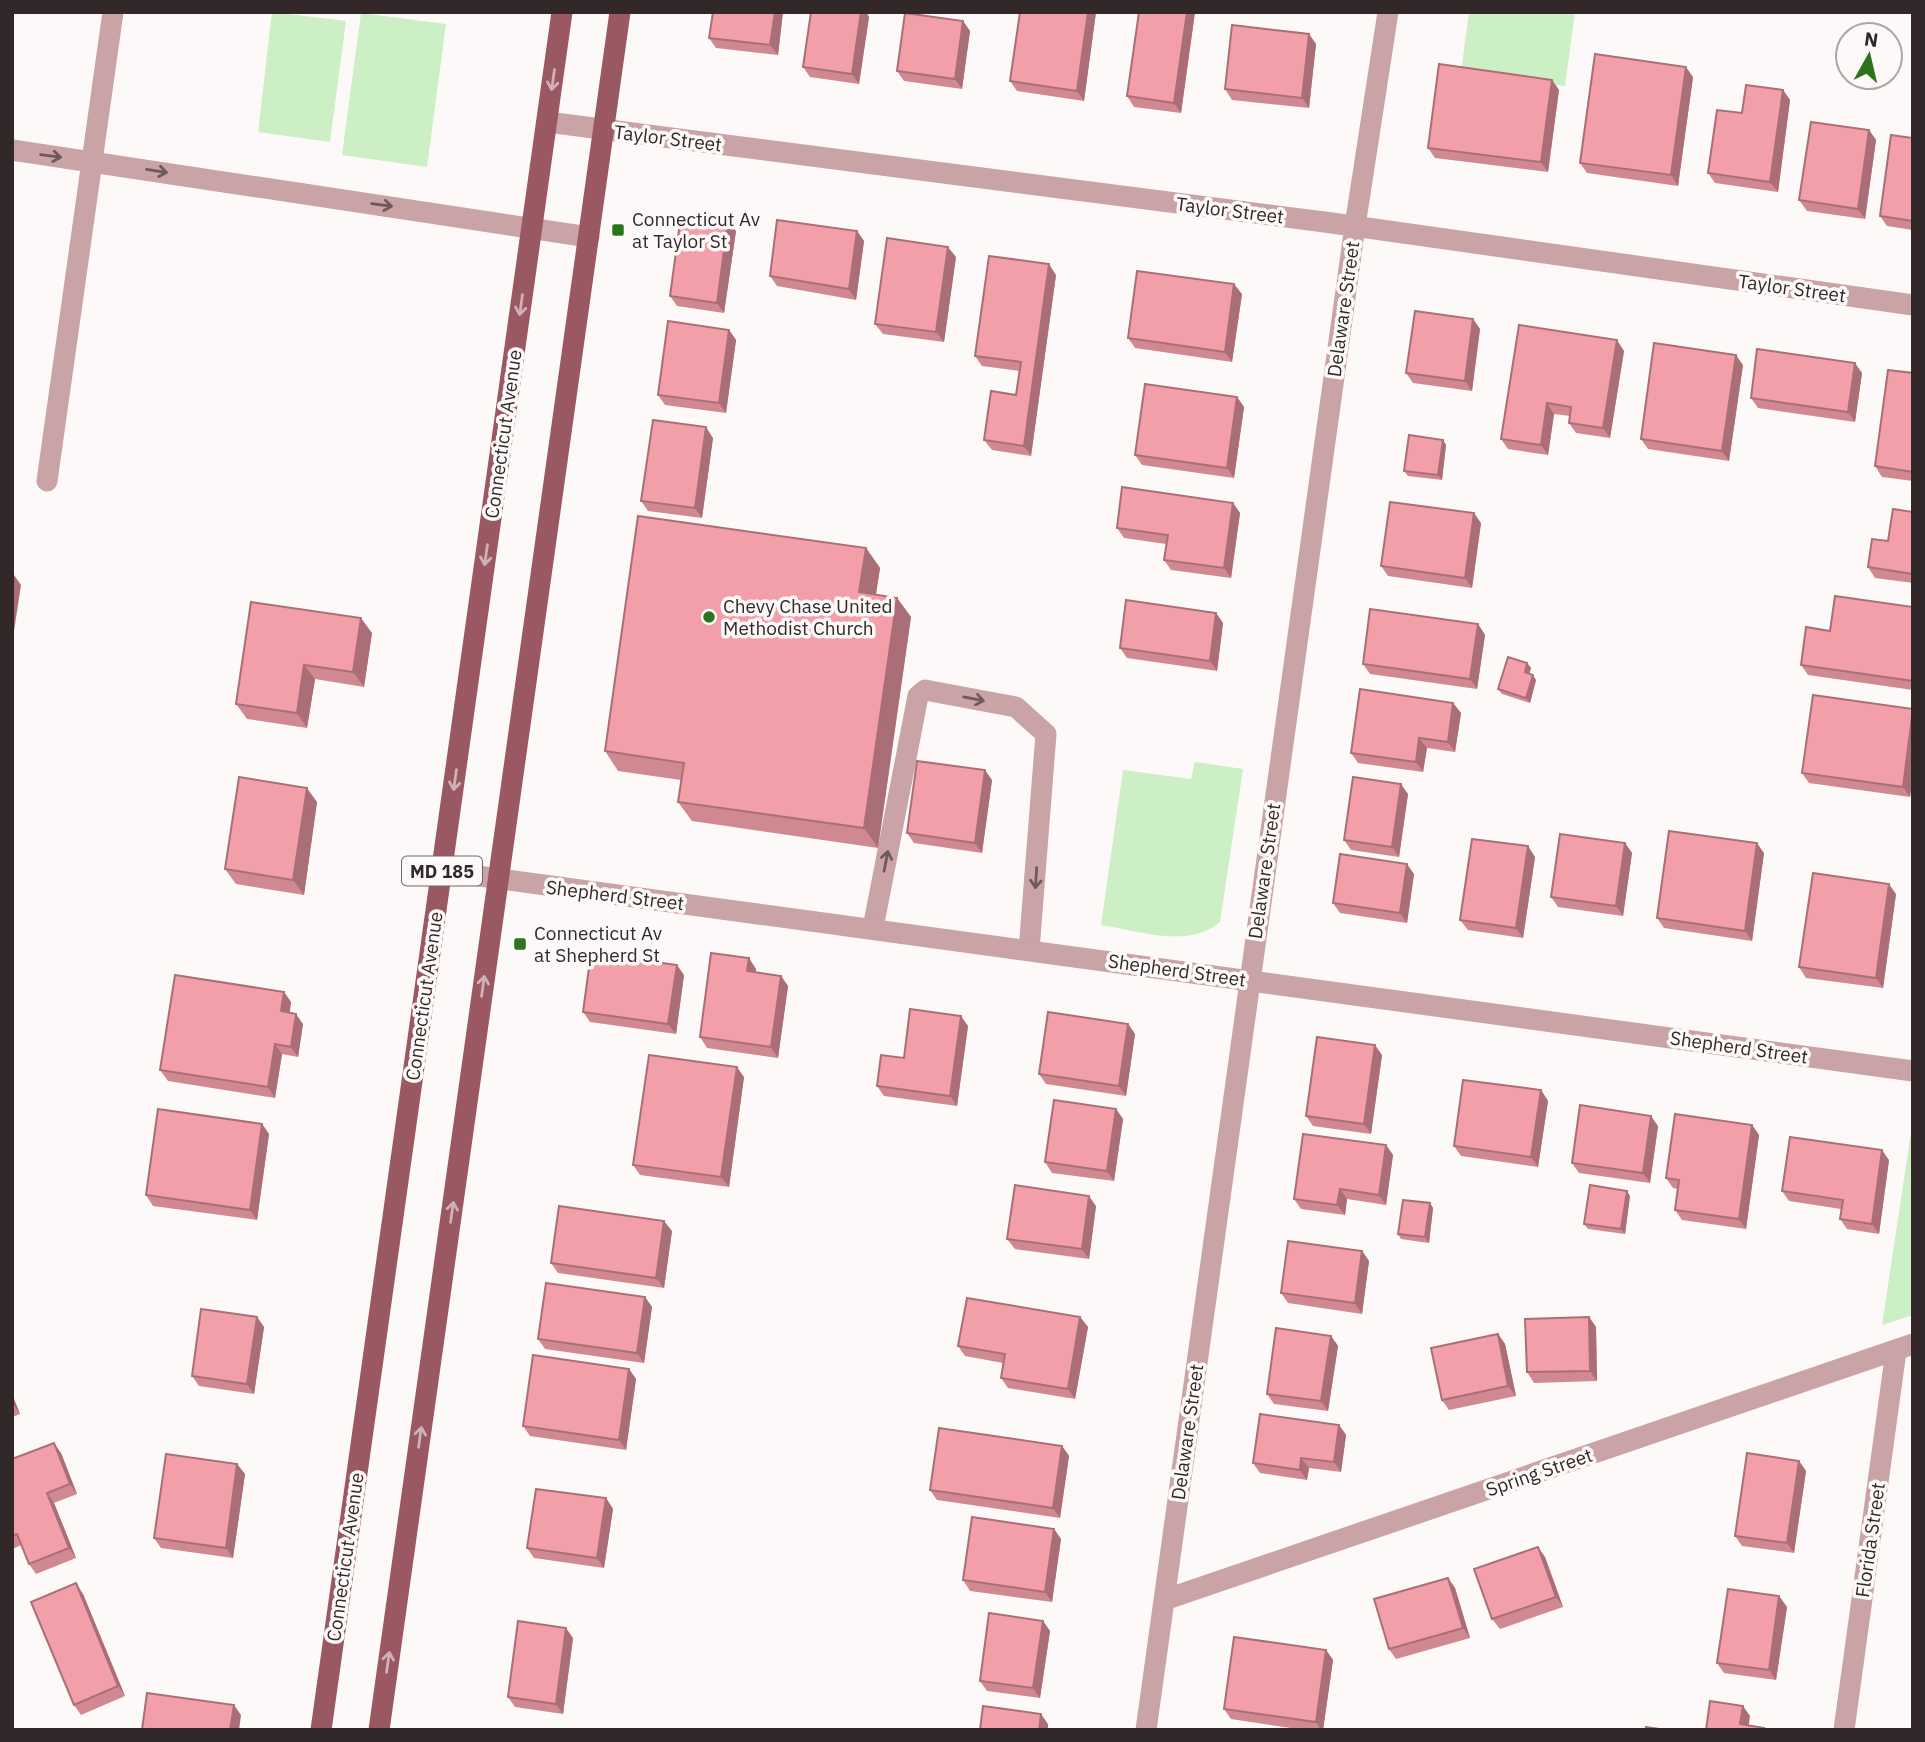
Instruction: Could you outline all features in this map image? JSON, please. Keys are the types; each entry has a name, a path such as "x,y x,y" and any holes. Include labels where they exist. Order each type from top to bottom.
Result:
{"main road":[{"name":"Connecticut Avenue","path":"321,1730 562,12"},
{"name":"MD 185","path":"379,1730 620,12"}],"street":[{"path":"47,481 89,161 113,12"},
{"name":"Delaware Street","path":"1146,1730 1355,226 1388,12"},
{"name":"Taylor Street","path":"547,122 1355,226 1913,304"},
{"path":"12,150 589,237"},
{"path":"873,928 918,696 925,690 1016,707 1046,734 1029,950"},
{"name":"Shepherd Street","path":"442,871 1913,1071"},
{"name":"Spring Street","path":"1164,1600 1904,1347"},
{"name":"Florida Street","path":"1844,1730 1904,1347"}],"green space":[{"path":"272,12 346,21 330,142 258,132"},
{"path":"1469,12 1575,12 1565,86 1461,72"},
{"path":"361,13 446,24 427,167 342,155"},
{"path":"1195,762 1243,769 1220,922 1194,935 1179,936 1147,934 1101,925 1123,770 1191,779"},
{"path":"1913,1119 1913,1315 1882,1325"}],"building":[{"path":"713,12 775,12 770,45 709,38"},
{"path":"811,12 861,12 852,74 803,67"},
{"path":"1020,12 1088,12 1077,91 1010,81"},
{"path":"1139,12 1187,12 1174,103 1127,96"},
{"path":"905,13 963,21 955,79 897,71"},
{"path":"1232,25 1309,34 1302,98 1225,89"},
{"path":"1595,54 1686,67 1671,175 1580,163"},
{"path":"1439,64 1552,80 1541,162 1428,148"},
{"path":"1746,85 1783,90 1770,182 1708,173 1717,110 1742,113"},
{"path":"1811,122 1869,130 1858,209 1799,200"},
{"path":"1891,135 1913,138 1913,221 1880,216"},
{"path":"681,215 728,221 717,303 670,296"},
{"path":"777,220 857,231 849,289 770,276"},
{"path":"887,238 948,247 936,332 875,324"},
{"path":"989,256 1049,264 1024,446 984,440 991,391 1016,395 1021,362 975,356"},
{"path":"1137,271 1234,284 1225,352 1128,338"},
{"path":"1415,311 1473,319 1465,381 1406,373"},
{"path":"668,321 729,330 719,403 658,395"},
{"path":"1519,325 1617,340 1603,428 1569,423 1571,407 1547,403 1541,445 1501,439"},
{"path":"1654,343 1736,355 1722,451 1641,439"},
{"path":"1757,349 1855,363 1848,412 1751,398"},
{"path":"1888,370 1913,373 1913,472 1875,466"},
{"path":"1145,384 1237,397 1227,468 1135,455"},
{"path":"653,420 706,427 695,508 641,501"},
{"path":"1409,435 1443,440 1438,475 1404,471"},
{"path":"1122,487 1233,503 1224,568 1164,560 1168,535 1117,528"},
{"path":"1390,502 1474,513 1465,578 1381,566"},
{"path":"1893,509 1913,512 1913,574 1868,567 1872,539 1888,541"},
{"path":"638,516 866,548 859,592 897,598 864,828 678,802 684,763 605,751"},
{"path":"1835,596 1913,607 1913,681 1801,665 1806,627 1830,631"},
{"path":"1126,600 1216,613 1210,661 1120,648"},
{"path":"251,602 361,618 353,672 304,665 297,713 236,704"},
{"path":"1370,609 1478,624 1470,679 1363,664"},
{"path":"1508,657 1527,663 1525,672 1533,675 1526,698 1498,689"},
{"path":"1360,689 1453,703 1448,742 1419,738 1416,762 1351,753"},
{"path":"1813,695 1913,709 1903,787 1802,773"},
{"path":"917,761 985,770 975,843 907,833"},
{"path":"239,777 307,788 293,880 225,869"},
{"path":"1353,777 1401,784 1392,847 1344,840"},
{"path":"1669,831 1757,843 1745,931 1657,918"},
{"path":"1560,834 1625,843 1616,906 1551,897"},
{"path":"1472,839 1528,846 1516,928 1460,920"},
{"path":"1340,854 1407,864 1400,913 1333,903"},
{"path":"1813,873 1889,884 1876,978 1799,967"},
{"path":"591,953 677,965 668,1024 583,1012"},
{"path":"711,953 749,958 747,971 781,976 771,1047 700,1037"},
{"path":"175,975 284,992 281,1011 296,1014 291,1047 275,1044 268,1087 160,1070"},
{"path":"910,1009 961,1016 950,1096 877,1086 881,1055 904,1058"},
{"path":"1048,1012 1128,1024 1119,1086 1039,1074"},
{"path":"1317,1037 1375,1045 1364,1124 1306,1116"},
{"path":"649,1055 737,1067 721,1177 633,1165"},
{"path":"1463,1080 1541,1090 1531,1157 1454,1146"},
{"path":"1054,1100 1116,1109 1107,1171 1045,1162"},
{"path":"1580,1105 1651,1116 1643,1173 1572,1163"},
{"path":"158,1109 262,1124 250,1210 146,1195"},
{"path":"1675,1114 1752,1125 1739,1219 1675,1210 1679,1180 1666,1178"},
{"path":"1303,1134 1386,1145 1379,1195 1340,1189 1337,1205 1294,1199"},
{"path":"1790,1137 1882,1150 1872,1224 1840,1219 1843,1200 1782,1191"},
{"path":"1015,1185 1089,1196 1082,1249 1007,1239"},
{"path":"1590,1185 1627,1191 1621,1229 1584,1224"},
{"path":"1403,1200 1430,1203 1425,1237 1398,1234"},
{"path":"559,1206 664,1221 656,1278 551,1263"},
{"path":"1288,1241 1362,1251 1355,1303 1281,1293"},
{"path":"546,1283 645,1297 637,1353 538,1339"},
{"path":"967,1298 1080,1317 1068,1389 1001,1378 1005,1354 958,1346"},
{"path":"201,1309 257,1317 247,1384 192,1376"},
{"path":"1589,1317 1590,1371 1527,1372 1525,1319"},
{"path":"1276,1328 1331,1336 1321,1401 1267,1394"},
{"path":"1498,1334 1508,1386 1442,1400 1431,1348"},
{"path":"533,1355 629,1369 619,1440 523,1426"},
{"path":"1260,1414 1339,1425 1334,1462 1301,1458 1300,1470 1253,1463"},
{"path":"939,1428 1062,1446 1053,1508 930,1490"},
{"path":"54,1443 70,1484 47,1493 69,1548 29,1564 17,1534 12,1536 12,1459"},
{"path":"1747,1453 1799,1461 1787,1543 1735,1536"},
{"path":"166,1454 237,1464 226,1548 154,1538"},
{"path":"536,1489 606,1498 597,1558 527,1548"},
{"path":"972,1517 1054,1529 1045,1592 963,1580"},
{"path":"1538,1547 1556,1597 1492,1619 1474,1569"},
{"path":"1448,1578 1463,1628 1389,1649 1374,1599"},
{"path":"76,1583 118,1686 74,1705 31,1602"},
{"path":"1728,1589 1779,1596 1769,1670 1717,1663"},
{"path":"989,1613 1043,1621 1033,1688 980,1681"},
{"path":"518,1621 566,1628 556,1704 508,1697"},
{"path":"1234,1637 1326,1650 1316,1722 1224,1709"},
{"path":"147,1693 234,1705 230,1730 142,1730"},
{"path":"1710,1701 1743,1706 1740,1724 1764,1728 1763,1730 1706,1730"},
{"path":"983,1706 1041,1714 1039,1730 980,1730"}],"place":[{"name":"Connecticut Av at Taylor St","path":"618,230"},
{"name":"Chevy Chase United Methodist Church","path":"709,617"},
{"name":"Connecticut Av at Shepherd St","path":"520,944"}]}
